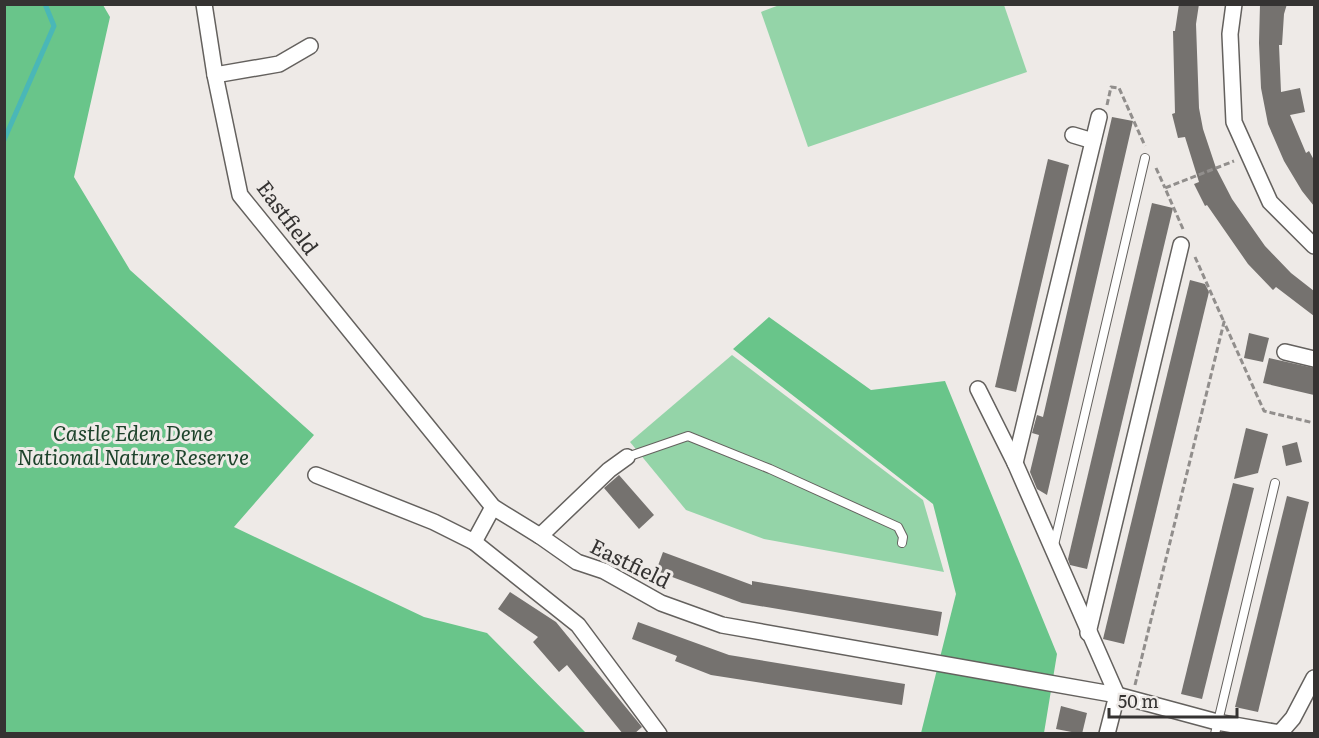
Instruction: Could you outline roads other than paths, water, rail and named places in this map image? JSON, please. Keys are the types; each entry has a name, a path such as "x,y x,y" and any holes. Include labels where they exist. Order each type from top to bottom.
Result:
{"street":[{"name":"Eastfield","path":"204,4 215,75 240,195 493,507 577,562 604,571 661,603 723,625 1124,697 1216,728 1280,733 1293,718 1314,678"},
{"path":"1234,4 1230,34 1234,122 1270,202 1314,246"},
{"path":"215,75 279,64 310,46"},
{"path":"1015,463 1099,117"},
{"path":"1073,135 1093,141"},
{"path":"1088,633 1187,244"},
{"path":"1285,352 1314,359"},
{"path":"978,389 1015,463 1088,633 1124,697 1107,734"},
{"path":"540,536 609,470 627,457"},
{"path":"316,475 434,522 474,542 578,625 659,734"},
{"path":"474,542 493,507"}],"lane":[{"path":"1053,550 1149,157"},
{"path":"627,457 688,436 770,469 898,526 903,537 902,543"},
{"path":"1216,728 1275,483"}],"waterway":[{"path":"4,140 54,26 45,4"}],"park label":[{"name":"Castle Eden Dene National Nature Reserve","path":"133,446"}]}
